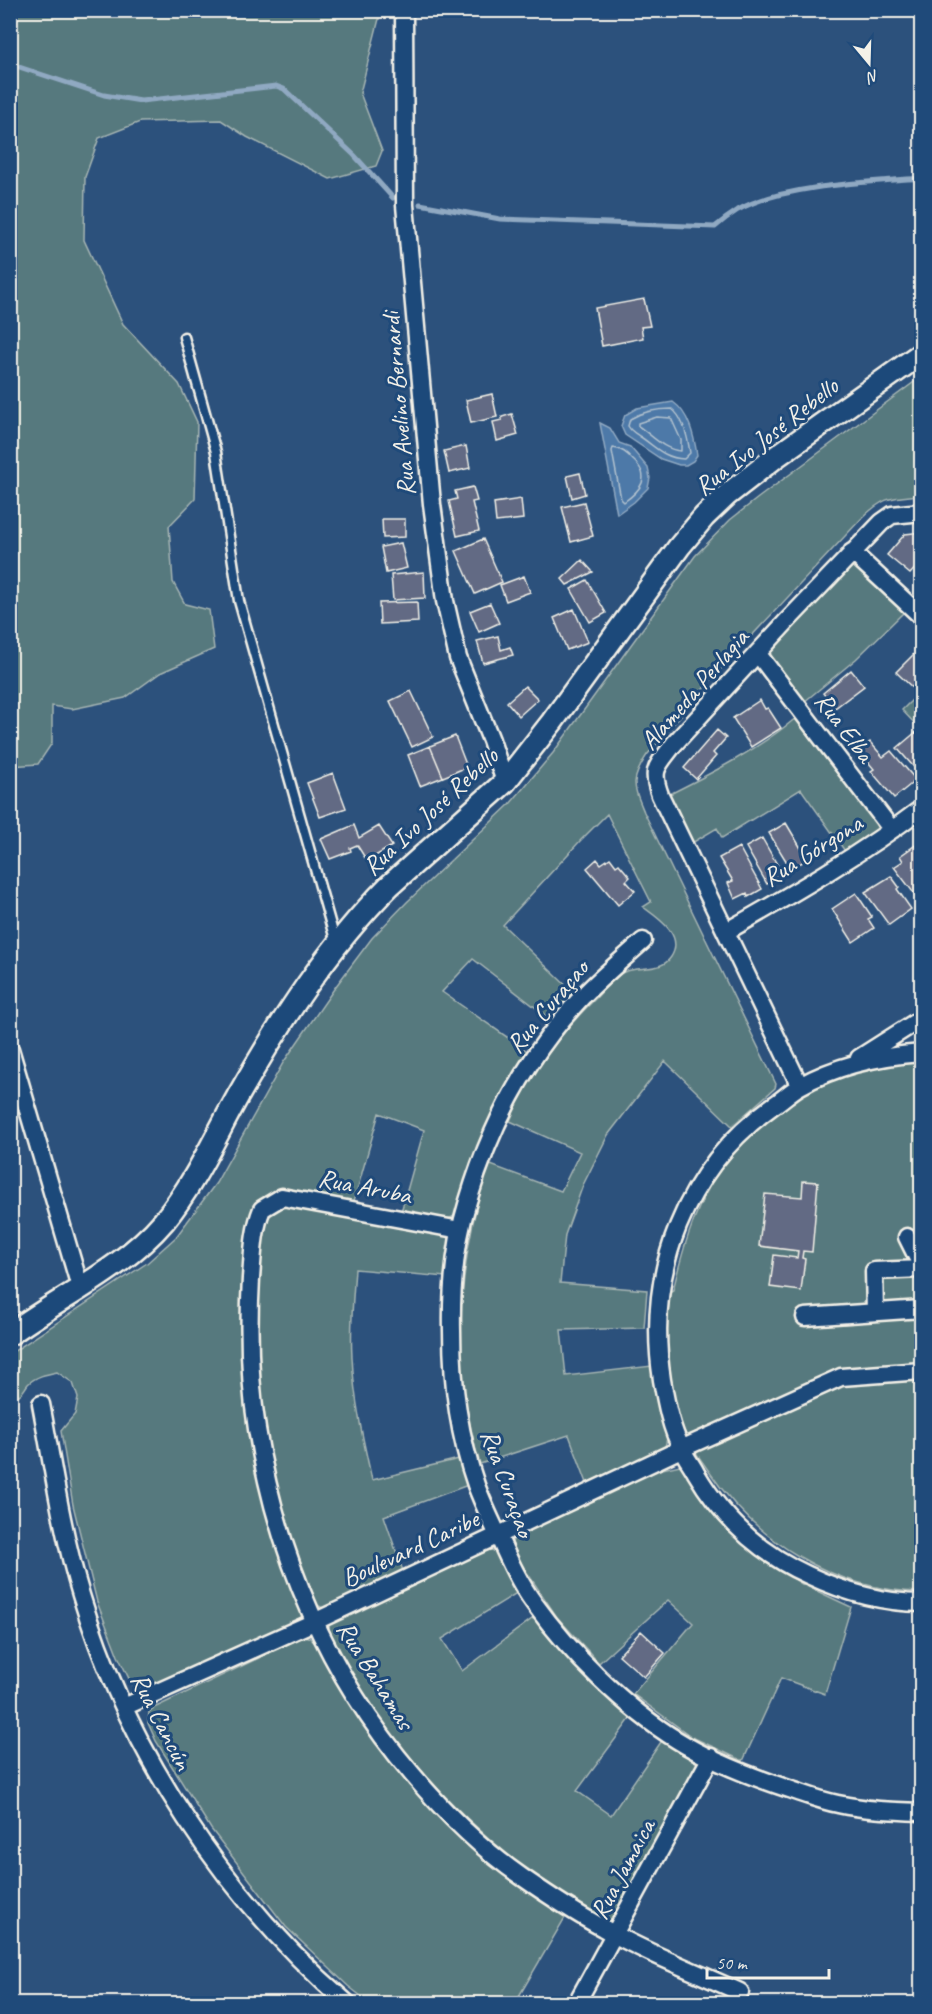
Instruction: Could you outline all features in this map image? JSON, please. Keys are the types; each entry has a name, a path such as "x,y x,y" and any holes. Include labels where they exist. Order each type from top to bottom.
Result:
{"street":[{"name":"Rua Avelino Bernardi","path":"404,10 405,205 432,504 445,601 458,658 505,782"},
{"name":"Rua Ivo José Rebello","path":"10,1334 131,1252 149,1237 179,1202 279,1027 337,947 389,886 505,782 552,722 679,548 704,518 727,495 777,456 919,358"},
{"name":"Alameda Perlagia","path":"800,1086 660,795 654,778 658,765 674,744 882,522 892,515 921,512"},
{"path":"852,552 921,617"},
{"name":"Rua Elba","path":"758,654 892,830"},
{"name":"Rua Górgona","path":"727,931 818,879 921,808"},
{"name":"Rua Curaçao","path":"643,941 581,998 555,1028 513,1089 480,1165 460,1230 452,1294 455,1399 475,1482 514,1570 534,1602 579,1657 643,1715 677,1740 732,1769 758,1779 838,1804 921,1812"},
{"path":"846,1066 921,1018"},
{"path":"10,1049 80,1287"},
{"path":"921,1053 870,1059 846,1066 800,1086 745,1128 715,1160 682,1214 672,1241 661,1286 659,1359 668,1410 681,1449 705,1489 742,1533 767,1552 804,1573 850,1592 873,1599 921,1603"},
{"name":"Rua Aruba","path":"262,1209 282,1197 460,1230"},
{"name":"Rua Bahamas","path":"262,1209 255,1227 249,1333 251,1390 261,1450 273,1509 297,1581 314,1622 342,1675 367,1715 407,1768 451,1818 473,1839 521,1876 615,1935 740,1992"},
{"path":"875,1312 874,1271 921,1268 907,1237"},
{"path":"804,1317 921,1309"},
{"name":"Boulevard Caribe","path":"124,1707 314,1622 681,1449 841,1377 921,1371"},
{"name":"Rua Cancún","path":"42,1404 63,1523 80,1593 98,1645 124,1707 153,1764 211,1854 282,1942 348,2004"},
{"name":"Rua Jamaica","path":"576,2004 711,1757"}],"lane":[{"path":"184,337 216,452 239,601 337,947"}],"green space":[{"path":"10,11 381,11 360,93 382,151 376,166 330,179 247,137 221,120 140,122 99,138 85,177 84,240 123,324 179,384 197,422 195,499 169,526 173,582 185,604 209,610 214,649 160,673 125,698 72,709 52,706 52,743 38,764 11,766"},
{"path":"921,377 921,495 882,502 861,519 715,675 647,755 636,777 637,795 644,812 776,1084 775,1088 732,1126 665,1061 608,1135 583,1185 565,1235 560,1283 647,1290 644,1328 561,1330 566,1376 652,1366 667,1438 665,1447 587,1483 569,1435 480,1464 470,1426 464,1388 461,1313 464,1276 478,1201 488,1164 561,1191 580,1152 510,1121 536,1070 584,1010 620,974 660,965 671,957 674,949 675,941 668,928 643,907 651,902 607,814 503,925 576,995 553,1021 473,959 442,992 530,1053 458,1213 438,1220 401,1212 424,1130 379,1113 354,1201 286,1192 270,1195 260,1201 254,1210 246,1239 242,1354 251,1434 264,1508 302,1614 301,1618 254,1642 137,1695 118,1656 97,1602 73,1505 61,1431 75,1414 78,1398 73,1383 57,1372 31,1381 18,1396 10,1354 147,1263 176,1237 216,1183 283,1063 372,938 510,804 553,753 695,556 730,520"},
{"path":"850,566 860,571 904,612 856,659 804,702 772,660 769,651"},
{"path":"921,691 921,730 902,710"},
{"path":"797,717 874,820 879,832 847,854 801,789 722,838 717,828 692,843 668,795 751,750"},
{"path":"921,1059 921,1592 889,1589 828,1572 774,1540 749,1519 727,1496 686,1436 670,1379 665,1350 664,1324 668,1292 673,1290 693,1221 723,1165 752,1132 788,1104 826,1082 864,1068"},
{"path":"285,1206 447,1235 451,1241 446,1277 355,1269 351,1346 359,1419 372,1480 459,1459 468,1485 384,1516 403,1571 325,1609 317,1605 287,1524 267,1440 261,1397 258,1311 263,1230 270,1215"},
{"path":"680,1465 771,1564 802,1584 851,1607 825,1694 781,1678 743,1761 692,1737 633,1694 693,1623 668,1600 599,1663 557,1617 522,1565 512,1543 514,1536 658,1470"},
{"path":"492,1550 498,1553 520,1591 442,1639 462,1671 536,1616 633,1715 577,1791 611,1815 663,1739 700,1762 613,1920 608,1923 535,1876 508,1855 433,1784 369,1702 333,1644 329,1624"},
{"path":"305,1636 320,1648 397,1764 566,1916 519,1996 530,2003 370,2003 348,1986 286,1927 211,1829 156,1741 148,1723 149,1712 154,1708"}],"water":[{"path":"673,402 687,419 694,440 697,455 686,465 661,459 625,435 621,426 625,415 637,408"},
{"path":"600,423 610,428 619,443 630,447 648,468 650,478 648,488 617,514"}],"building":[{"path":"644,299 650,326 641,327 643,338 602,346 595,308"},
{"path":"492,394 497,417 471,423 466,400"},
{"path":"512,414 518,435 497,441 493,422"},
{"path":"466,446 470,468 449,473 444,451"},
{"path":"580,473 585,494 572,498 567,476"},
{"path":"473,487 477,501 472,502 479,531 457,536 449,501 457,499 455,491"},
{"path":"521,499 523,519 496,522 494,503"},
{"path":"584,502 593,536 571,542 562,507"},
{"path":"382,519 405,519 405,537 383,538"},
{"path":"922,532 922,561 910,574 887,555 905,534"},
{"path":"483,539 502,582 475,594 456,551"},
{"path":"401,543 407,568 386,573 381,547"},
{"path":"582,560 593,572 567,585 562,579"},
{"path":"424,572 425,598 393,600 391,575"},
{"path":"524,576 530,592 506,601 500,585"},
{"path":"587,580 606,613 590,622 571,589"},
{"path":"417,602 418,622 380,624 379,603"},
{"path":"490,603 499,623 479,632 470,611"},
{"path":"574,609 588,642 567,650 554,618"},
{"path":"498,636 501,650 510,647 513,655 483,663 477,641"},
{"path":"915,653 922,659 922,686 916,691 896,672"},
{"path":"851,670 864,686 835,708 823,693"},
{"path":"525,686 538,699 519,716 507,702"},
{"path":"411,691 433,737 412,747 390,701"},
{"path":"760,700 781,728 751,747 733,718"},
{"path":"717,730 726,738 713,753 716,756 696,779 684,768"},
{"path":"916,732 922,739 920,774 897,748"},
{"path":"455,736 467,767 443,777 430,746"},
{"path":"870,742 883,757 891,751 916,780 894,798 871,771 874,769 859,751"},
{"path":"430,746 443,777 420,786 408,755"},
{"path":"333,773 346,808 320,817 307,783"},
{"path":"786,823 806,860 791,869 769,833"},
{"path":"354,825 359,838 379,826 392,846 367,861 357,845 350,848 351,851 330,859 321,839"},
{"path":"762,838 783,875 767,884 746,847"},
{"path":"917,844 922,849 922,891 916,896 894,867 903,861 900,856"},
{"path":"739,847 762,889 748,897 747,893 735,899 728,883 733,881 719,858"},
{"path":"610,858 616,866 619,864 630,877 626,881 635,891 618,905 587,868 597,859 601,864"},
{"path":"891,876 911,909 889,925 865,892"},
{"path":"856,893 872,917 868,919 874,928 853,942 832,909"},
{"path":"803,1181 818,1182 812,1252 803,1251 802,1258 805,1259 801,1291 770,1287 774,1255 797,1258 798,1251 759,1246 765,1194 802,1197"},
{"path":"641,1631 665,1653 644,1677 619,1655"}],"waterway":[{"path":"10,64 104,95 141,101 276,86 284,89 354,155 393,198"},
{"path":"420,204 500,219 715,227 738,210 778,195 827,186 922,178"}]}
